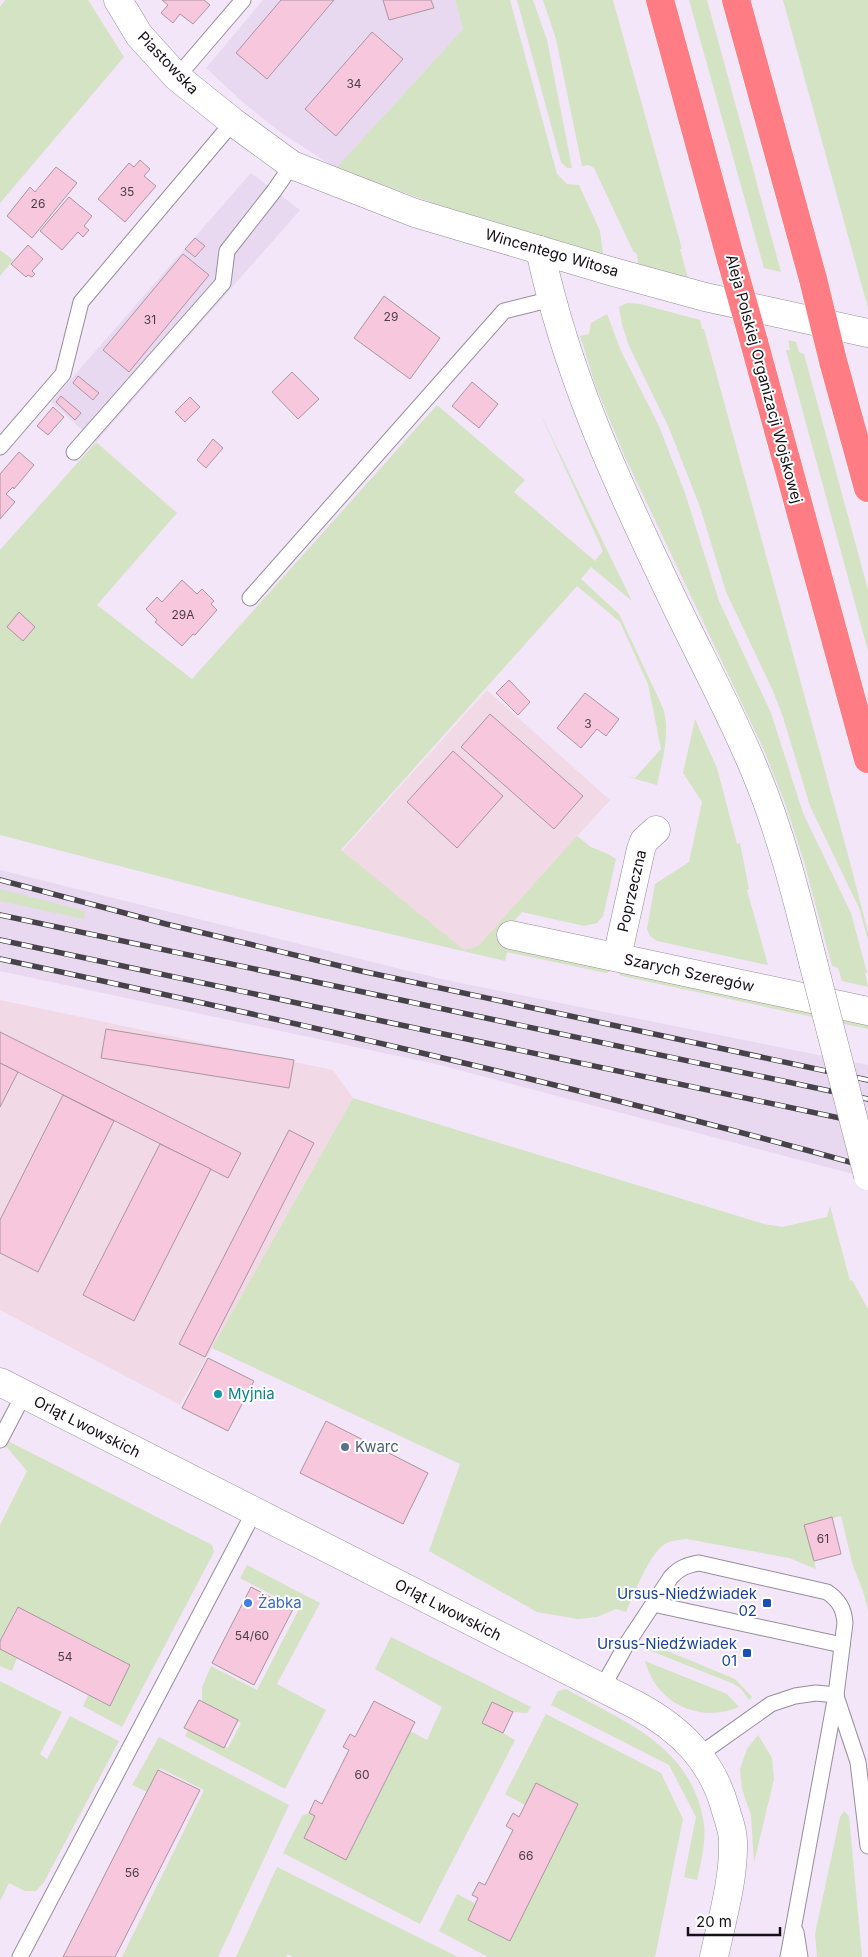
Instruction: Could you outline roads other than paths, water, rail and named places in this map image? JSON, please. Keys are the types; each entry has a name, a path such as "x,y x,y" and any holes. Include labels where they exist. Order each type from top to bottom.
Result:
{"highway":[{"name":"Aleja Polskiej Organizacji Wojskowej","path":"660,0 868,758"},
{"path":"736,0 868,488"}],"street":[{"name":"Piastowska","path":"118,0 139,35 177,77 242,129"},
{"name":"Wincentego Witosa","path":"242,129 292,165 415,213 686,292 868,334"},
{"path":"540,250 573,371 609,463 756,772 790,871 868,1176"},
{"name":"Poprzeczna","path":"617,957 641,849 644,841 656,830"},
{"name":"Szarych Szeregów","path":"511,935 868,1011"},
{"name":"Orląt Lwowskich","path":"0,1382 602,1688 659,1718 676,1730 699,1755 716,1783 724,1802 733,1839 731,1875 714,1957"}],"lane":[{"path":"177,77 243,0"},
{"path":"0,447 63,374 81,302 242,129"},
{"path":"74,452 224,283 228,251 292,165"},
{"path":"250,598 504,311 552,299"},
{"path":"0,1440 24,1394"},
{"path":"20,1957 254,1512"},
{"path":"602,1688 670,1577 678,1569 686,1565 699,1563 827,1592 837,1601 844,1614 845,1623 836,1695 788,1957"},
{"path":"653,1604 842,1645"},
{"path":"699,1755 771,1704 795,1696 816,1693 836,1695"},
{"path":"836,1695 858,1762 868,1846"},
{"path":"794,1923 800,1957"}],"railway":[{"path":"0,880 166,924 361,971 868,1080"},
{"path":"0,915 868,1099"},
{"path":"0,940 868,1124"},
{"path":"0,959 436,1056 652,1109 868,1167"}],"place":[{"name":"Myjnia","path":"218,1394"},
{"name":"Kwarc","path":"345,1447"},
{"name":"Żabka","path":"248,1603"},
{"name":"Ursus-Niedźwiadek 02","path":"767,1603"},
{"name":"Ursus-Niedźwiadek 01","path":"747,1653"}]}
